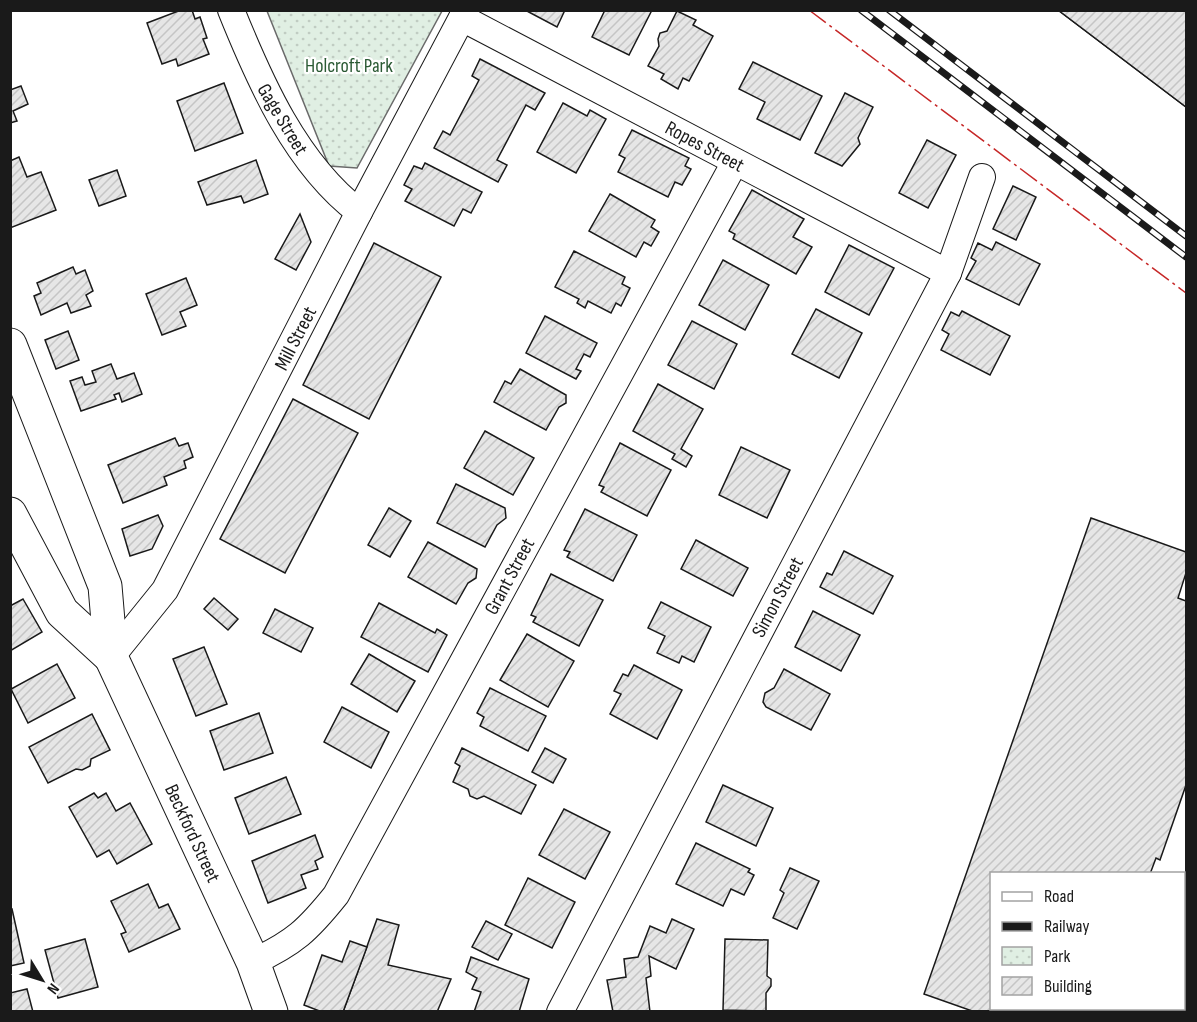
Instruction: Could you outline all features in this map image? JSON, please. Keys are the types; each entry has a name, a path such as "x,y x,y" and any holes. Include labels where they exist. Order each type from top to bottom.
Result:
{"street":[{"name":"Gage Street","path":"231,10 257,76 317,174 336,195 358,212"},
{"name":"Mill Street","path":"111,657 165,590 358,212 464,14"},
{"name":"Ropes Street","path":"464,14 735,162 948,273"},
{"name":"Grant Street","path":"253,962 286,947 301,935 336,895 735,162"},
{"name":"Simon Street","path":"560,1011 948,273 982,177"},
{"name":"Beckford Street","path":"10,345 105,586 111,657 253,962 271,1011"},
{"name":"Beckford Street","path":"10,514 62,612 111,657"}],"green space":[{"name":"Holcroft Park","path":"267,11 442,11 357,168 329,166"}],"building":[{"path":"181,10 192,10 195,19 200,17 207,38 203,39 209,54 178,66 176,59 162,64 147,23"},
{"path":"525,10 565,10 557,27"},
{"path":"605,10 652,10 629,55 592,37"},
{"path":"1058,10 1186,10 1186,107"},
{"path":"1058,10 1186,10 1186,107"},
{"path":"677,11 696,20 693,25 713,36 689,81 683,78 678,89 661,79 664,74 648,66 659,46 660,33 667,31"},
{"path":"480,59 545,93 535,110 526,105 497,160 507,165 498,182 434,148 443,131 450,135 479,80 472,76"},
{"path":"753,62 822,96 800,140 757,119 765,102 739,89"},
{"path":"224,83 243,133 195,151 177,101"},
{"path":"21,86 28,104 13,111 17,121 10,123 10,90"},
{"path":"845,93 873,107 858,138 860,144 842,166 815,153"},
{"path":"563,103 587,116 590,110 606,119 576,173 537,152"},
{"path":"632,130 689,158 685,166 691,169 682,185 675,182 668,197 618,172 625,158 619,155"},
{"path":"927,140 956,155 928,208 899,193"},
{"path":"19,157 27,177 41,172 56,210 10,228 10,161"},
{"path":"256,160 268,194 244,203 241,196 207,205 198,182"},
{"path":"425,163 482,192 471,213 463,209 454,226 405,201 412,189 404,185 414,166 422,169"},
{"path":"117,170 126,196 99,206 89,180"},
{"path":"1013,186 1036,197 1016,240 993,229"},
{"path":"752,190 804,219 793,237 812,247 796,274 733,239 735,234 729,231"},
{"path":"610,194 655,220 651,227 659,232 651,246 644,242 636,257 589,231"},
{"path":"300,214 311,242 296,270 275,259"},
{"path":"996,242 1040,264 1019,305 966,279 976,261 971,258 978,243 992,250"},
{"path":"374,243 441,277 369,419 303,385"},
{"path":"849,245 894,268 869,315 825,292"},
{"path":"574,251 625,277 622,284 630,288 621,306 616,303 611,313 588,301 585,308 577,303 579,299 555,287"},
{"path":"723,260 769,285 745,330 699,305"},
{"path":"73,267 76,274 85,270 93,291 86,295 91,306 71,313 67,303 41,315 34,296 41,293 37,283"},
{"path":"186,278 197,305 180,312 186,326 162,335 146,294"},
{"path":"816,309 862,333 839,378 792,354"},
{"path":"962,311 1010,336 990,375 941,350 949,334 942,330 951,312 959,316"},
{"path":"545,316 597,343 590,357 584,354 576,369 581,371 576,379 526,353"},
{"path":"692,321 737,344 714,389 668,365"},
{"path":"68,331 79,360 56,369 45,340"},
{"path":"111,364 117,379 134,373 142,394 122,402 119,393 114,395 116,399 81,411 70,381 82,377 85,385 96,382 92,371"},
{"path":"520,369 566,395 566,403 559,407 546,430 494,402 505,381 511,384"},
{"path":"658,384 703,409 681,449 692,456 686,467 672,459 675,454 633,431"},
{"path":"293,399 358,433 285,573 220,539"},
{"path":"485,431 534,458 513,495 464,468"},
{"path":"175,438 179,446 188,443 193,457 184,461 186,468 164,477 167,485 123,503 108,465"},
{"path":"620,443 671,470 647,516 601,492 604,487 599,485"},
{"path":"741,447 790,470 767,518 719,495"},
{"path":"456,484 505,508 506,518 497,525 485,547 437,523"},
{"path":"389,508 411,521 390,557 368,545"},
{"path":"585,509 637,535 613,581 567,557 570,552 564,550"},
{"path":"158,515 163,526 152,549 130,556 122,529"},
{"path":"1091,518 1186,552 1186,573 1178,598 1186,601 1186,785 1160,860 1156,858 1151,872 990,872 990,1010 1102,1010 1102,1012 975,1012 924,994"},
{"path":"696,540 748,568 733,596 681,569"},
{"path":"428,542 477,569 476,578 468,583 456,604 408,577"},
{"path":"844,551 893,576 873,614 820,587 827,573 832,575"},
{"path":"551,574 603,600 579,646 533,622 536,617 531,615"},
{"path":"214,598 238,619 228,630 204,609"},
{"path":"23,599 42,632 10,651 10,606"},
{"path":"661,602 711,627 694,662 682,656 679,663 657,653 665,636 648,628"},
{"path":"379,603 435,633 437,629 447,635 428,672 361,637"},
{"path":"275,609 313,628 301,652 263,633"},
{"path":"813,611 860,635 841,671 795,647"},
{"path":"527,634 574,661 548,707 500,680"},
{"path":"204,647 227,704 196,716 173,659"},
{"path":"369,654 415,681 397,712 351,684"},
{"path":"57,664 75,698 28,723 11,689"},
{"path":"634,665 682,690 657,739 610,714 621,694 614,691 623,674 628,676"},
{"path":"784,669 830,694 811,730 766,707 763,702 765,693 774,688"},
{"path":"490,688 546,716 528,751 480,726 484,717 477,713"},
{"path":"342,707 389,732 371,768 324,742"},
{"path":"259,713 273,753 224,770 210,731"},
{"path":"92,714 110,750 91,759 90,766 82,770 76,769 48,783 29,747"},
{"path":"462,748 536,785 521,814 484,796 477,799 470,796 468,789 453,782 460,766 455,763"},
{"path":"545,748 566,759 553,783 532,772"},
{"path":"286,777 301,814 249,834 235,798"},
{"path":"723,785 773,808 756,846 706,822"},
{"path":"94,793 98,798 106,793 116,811 130,803 152,844 117,864 109,850 97,857 69,807"},
{"path":"564,809 610,832 585,879 539,855"},
{"path":"315,835 323,857 315,861 318,869 301,875 306,888 268,903 252,861"},
{"path":"696,843 750,869 748,872 754,875 744,895 731,889 723,906 676,884"},
{"path":"790,868 819,881 797,929 773,918 784,893 780,890"},
{"path":"528,878 575,902 552,948 505,925"},
{"path":"148,884 159,908 168,904 180,929 129,952 121,934 126,932 111,901"},
{"path":"12,909 24,963 10,966 10,910"},
{"path":"377,919 399,925 388,965 451,979 437,1012 343,1012"},
{"path":"672,919 694,929 676,969 649,956 651,976 646,978 650,1012 613,1012 607,980 626,977 624,959 638,957 650,926 666,933"},
{"path":"486,921 512,934 498,960 472,947"},
{"path":"85,939 98,987 58,998 45,950"},
{"path":"725,939 768,940 767,976 771,979 771,986 766,993 766,1011 723,1010"},
{"path":"350,941 367,947 343,1012 322,1012 304,1005 322,955 342,962"},
{"path":"471,957 529,979 519,1012 474,1012 481,992 472,989 477,978 466,972"},
{"path":"27,989 33,1012 10,1012 10,993"}],"railway":[{"path":"861,10 1186,257"},
{"path":"889,10 1186,236"}],"power":[{"path":"809,10 1186,293"}]}
